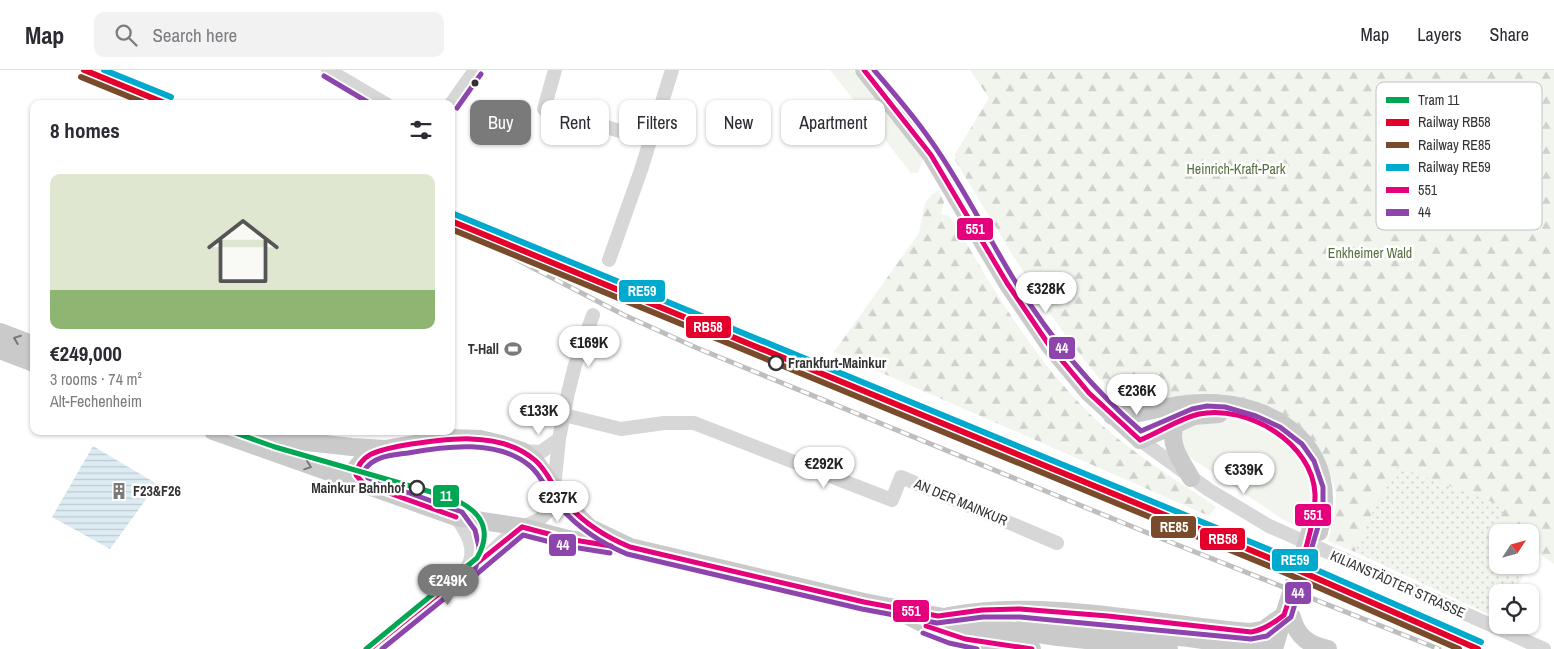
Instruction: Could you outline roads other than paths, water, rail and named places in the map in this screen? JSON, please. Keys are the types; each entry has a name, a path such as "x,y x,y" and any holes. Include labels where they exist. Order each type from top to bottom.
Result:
{"main road":[{"name":"KILIANSTÄDTER STRASSE","path":"864,70 931,155 1007,283 1038,330 1077,379 1112,416 1140,440"},
{"path":"0,332 30,343"},
{"path":"0,350 30,361"},
{"path":"1140,440 1173,415 1200,403 1230,405 1263,415 1294,432 1312,451 1322,476 1326,503 1315,531 1288,616 1280,649"},
{"path":"1112,416 1173,415"},
{"path":"1173,415 1174,446 1191,478"},
{"path":"224,435 456,517 522,527 568,539 630,547 894,608 943,616 1008,631 1169,649"},
{"path":"277,435 297,441 385,449"},
{"path":"372,488 358,480 356,475 357,465 366,457 385,449 450,438 468,437 488,440 522,451 540,466 574,514 590,528 630,547"},
{"path":"894,608 942,633 969,640 1032,649"},
{"path":"943,616 1006,609 1108,616 1251,632 1263,630 1288,616"},
{"path":"943,616 1081,626 1199,639 1264,649"},
{"path":"1274,649 1288,616"},
{"path":"1288,616 1306,641 1328,649"},
{"path":"1251,632 1260,640 1264,649"}],"street":[{"path":"328,70 379,100"},
{"path":"454,100 474,70"},
{"path":"555,70 544,109 619,131"},
{"path":"663,100 672,70"},
{"path":"608,260 649,145"},
{"path":"370,649 476,566 505,539 522,527 540,519 552,507 560,439 574,366 593,315"},
{"name":"AN DER MAINKUR","path":"564,415 620,429 664,423 694,423 892,500 901,477 1057,543"},
{"path":"522,451 541,452 560,439"},
{"name":"KILIANSTÄDTER STRASSE","path":"1140,440 1191,478 1269,526 1544,649"},
{"path":"450,586 467,568 472,555 469,537 456,517"}],"railway":[{"path":"491,246 624,315 697,348 1160,538 1439,649"}],"tram line":[{"name":"11","path":"241,435 275,447 445,496 465,505 479,518 484,536 477,558 366,649"}],"rail line":[{"name":"RB58","path":"84,70 157,100"},
{"name":"RE59","path":"104,70 171,97"},
{"name":"RE85","path":"81,77 137,100"},
{"name":"RE59","path":"455,214 1287,557 1481,642"},
{"name":"RB58","path":"455,223 1284,564 1478,649"},
{"name":"RE85","path":"455,231 1281,571 1459,649"}],"place":[{"name":"T-Hall","path":"513,349"},
{"name":"Frankfurt-Mainkur","path":"776,363"},
{"name":"Mainkur Bahnhof","path":"417,488"},
{"name":"F23&F26","path":"119,491"}],"park label":[{"name":"Heinrich-Kraft-Park","path":"1236,169"},
{"name":"Enkheimer Wald","path":"1370,253"}]}
